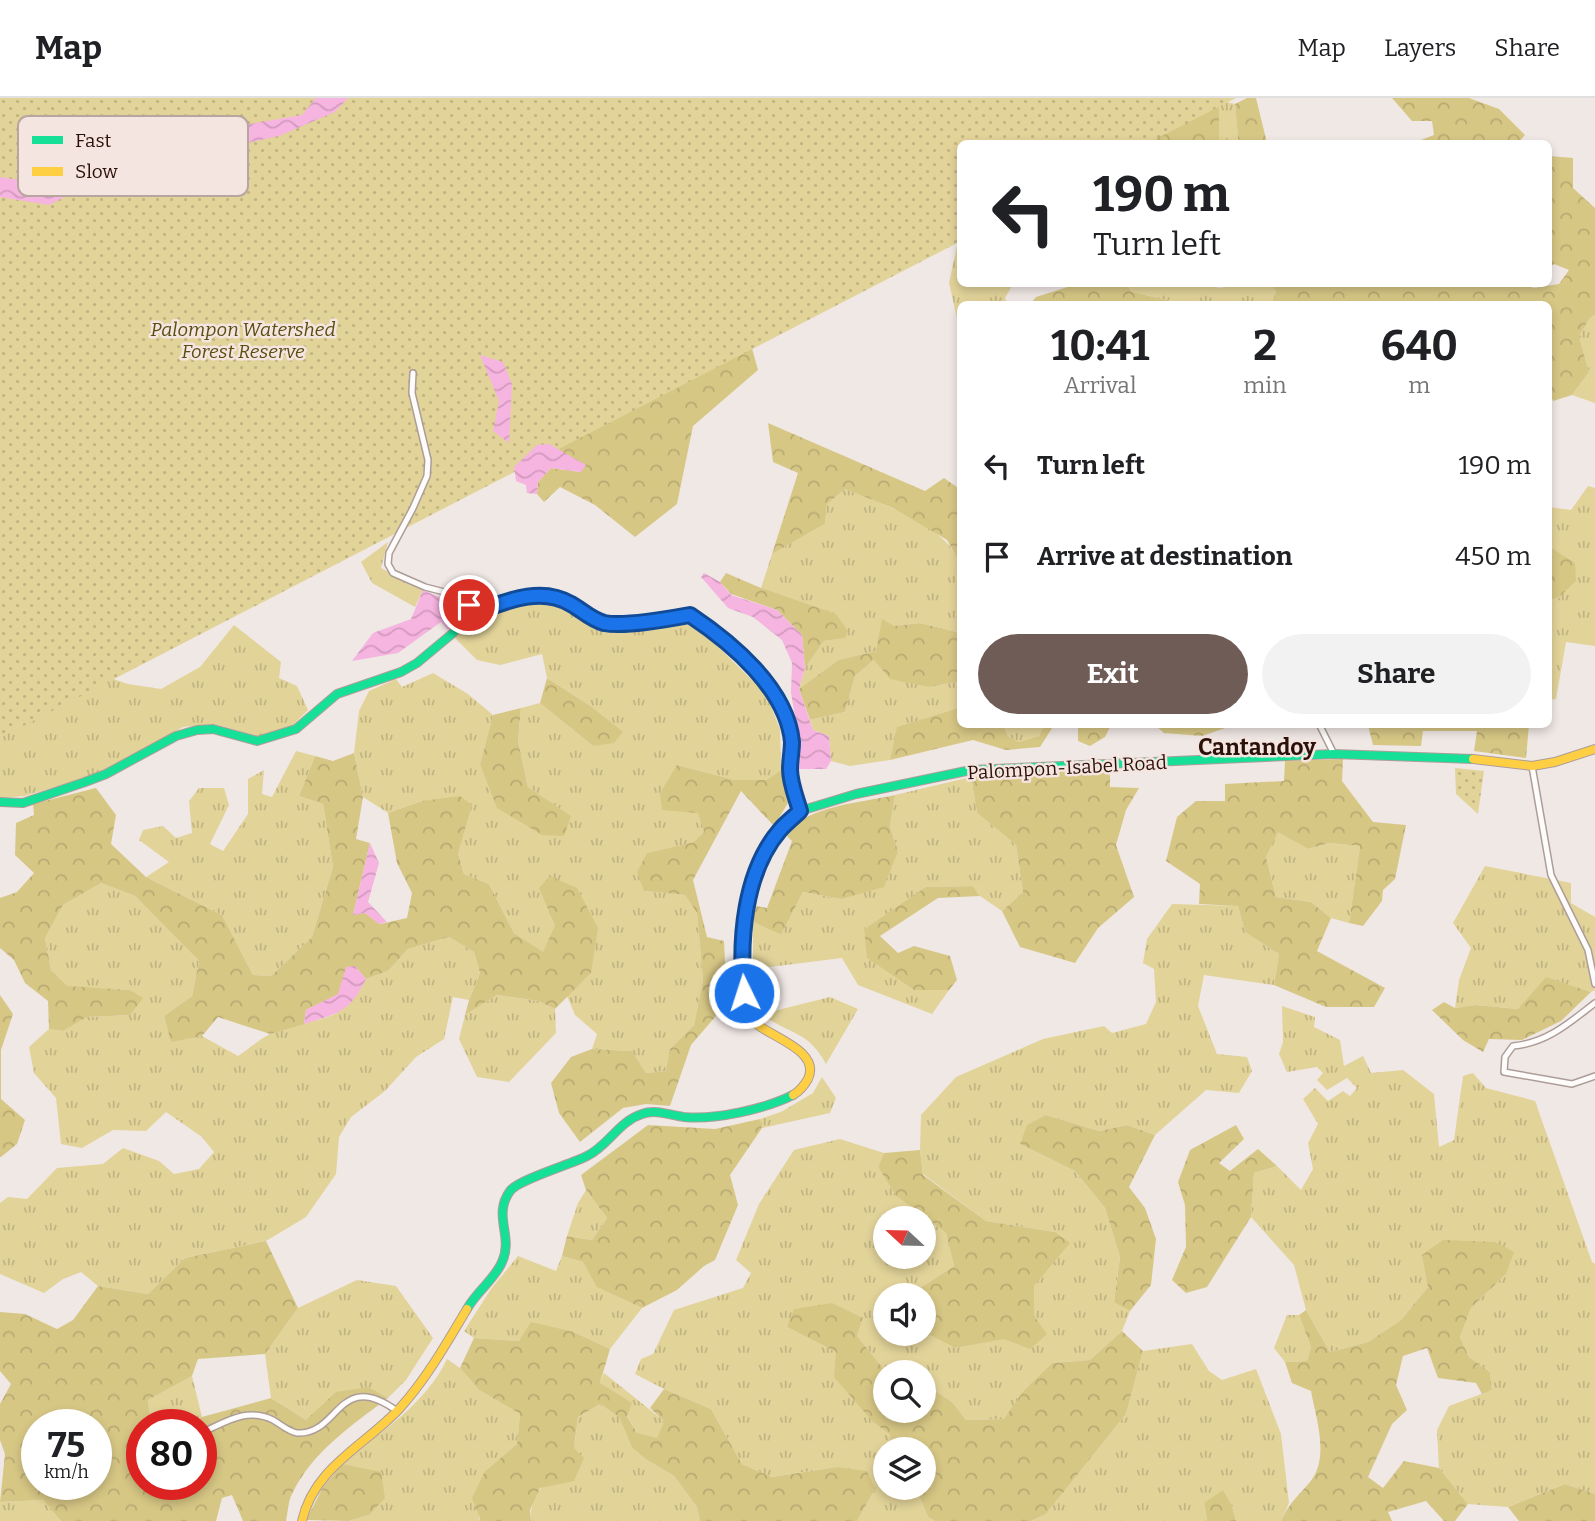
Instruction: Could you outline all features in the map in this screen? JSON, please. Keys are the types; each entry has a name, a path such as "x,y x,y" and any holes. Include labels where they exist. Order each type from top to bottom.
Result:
{"main road":[{"path":"0,802 23,803 85,782 106,774 176,736 197,730 213,729 257,741 296,729 337,694 401,672 417,663 453,633 465,619 477,612 533,595 556,597 573,605 584,615 605,623 661,620 690,615 754,667 772,690 789,727 792,744 790,773 800,811"},
{"name":"Palompon-Isabel Road","path":"302,1521 305,1508 328,1472 344,1455 397,1411 434,1365 470,1303 502,1263 507,1242 501,1213 502,1204 512,1187 590,1155 628,1121 643,1113 656,1112 686,1117 735,1114 800,1091 811,1070 803,1052 756,1026 749,1018 741,940 751,891 763,856 780,830 800,811 856,794 971,770 1334,754 1453,757 1532,766 1555,762 1595,749"}],"street":[{"path":"413,373 412,393 428,460 427,476 414,508 388,553 388,564 393,573 425,587 456,595 477,612"},
{"path":"1321,728 1334,754"},
{"path":"1532,766 1551,875 1588,950 1595,984"},
{"path":"1595,1003 1552,1036 1527,1045 1513,1045 1505,1057 1504,1072 1572,1084 1595,1076"},
{"path":"217,1426 248,1414 272,1419 297,1433 308,1431 321,1424 348,1400 358,1397 382,1400 397,1411"}],"green space":[{"name":"Palompon Watershed Forest Reserve","path":"0,98 1236,98 1154,140 957,140 957,243 0,738"},
{"path":"1247,98 1256,98 1266,140 1238,139 1235,104"},
{"path":"1392,98 1469,98 1499,109 1525,135 1521,140 1421,140 1434,135 1432,121 1412,121"},
{"path":"1219,100 1235,104 1239,140 1219,140"},
{"path":"1219,100 1219,140 1124,140"},
{"path":"1552,156 1573,158 1573,188 1595,208 1595,315 1590,318 1579,336 1589,372 1572,395 1553,401 1552,301 1272,301 1276,292 1273,287 1552,287 1559,284 1569,270 1552,266"},
{"path":"957,246 957,287 1011,287 1005,298 1006,301 957,301 957,318 949,283"},
{"path":"1068,287 1128,287 1132,292 1172,301 1033,301 1036,297"},
{"path":"1128,287 1273,287 1276,292 1272,301 1172,301 1132,292"},
{"path":"1595,315 1595,403 1572,395 1589,372 1579,336 1590,318"},
{"path":"747,330 758,370 693,426 677,504 635,537 595,505 560,487 544,502 537,494 538,482 551,468 580,472 549,444"},
{"path":"768,423 925,491 944,478 957,487 957,557 947,540 893,508 845,489 827,504 825,524 772,554 798,473 773,462"},
{"path":"1588,486 1595,488 1595,646 1566,642 1556,699 1552,700 1552,599 1559,598 1552,550 1552,507 1571,510"},
{"path":"845,489 910,517 941,538 957,557 957,632 920,623 894,626 876,651 838,660 799,689 805,668 824,641 844,638 761,588 772,554 825,524 827,504"},
{"path":"388,542 381,568 423,590 415,607 372,583 361,562"},
{"path":"1552,550 1575,563 1576,581 1558,598 1552,599"},
{"path":"726,573 836,614 848,631 845,638 824,641 805,668 802,635 777,610 731,594 720,582"},
{"path":"532,600 558,604 594,628 684,623 702,631 766,694 780,729 781,770 766,780 735,780 677,765 699,813 704,832 695,842 647,853 644,891 685,895 697,913 703,980 694,1025 670,1049 667,1071 646,1073 632,1051 592,1049 597,1034 575,1015 567,996 591,973 555,925 543,953 514,933 489,884 464,874 458,853 422,801 388,813 363,797 354,753 359,711 369,691 396,679 402,687 433,673 468,694 493,715 480,764 570,816 528,787 518,741 521,708 540,703 593,746 622,732 592,707 547,678 542,654 500,665 477,660 454,637 478,617"},
{"path":"882,619 894,626 920,623 957,632 957,682 929,687 890,679 874,660 855,676 845,712 810,720 799,689 838,660 876,651"},
{"path":"234,625 281,662 279,678 297,686 308,710 293,725 260,737 214,724 183,727 101,773 25,796 0,798 0,680 53,658 128,684 161,689 200,667"},
{"path":"874,660 929,687 957,682 957,708 898,727 890,760 850,766 831,761 829,736 813,730 810,720 845,712 855,676"},
{"path":"547,678 592,707 623,732 614,743 593,746 540,703"},
{"path":"521,708 518,741 528,787 571,816 564,836 542,835 497,808 480,764 493,715"},
{"path":"957,708 957,728 1004,728 1008,736 1019,742 1039,736 1043,728 1052,728 1040,747 1006,750 973,740 890,760 897,727"},
{"path":"1004,728 1043,728 1039,736 1019,742 1008,736"},
{"path":"1078,728 1110,728 1105,737 1090,746 1078,741"},
{"path":"1158,728 1225,728 1202,736 1164,733"},
{"path":"1369,728 1529,728 1526,758 1474,751 1477,731 1423,731 1421,746 1373,745"},
{"path":"296,751 315,756 299,796 323,804 333,867 312,937 271,976 253,975 222,915 146,877 169,862 139,840 143,830 163,826 176,838 192,833 189,801 199,788 224,788 229,805 210,844 223,851 248,814 248,779 264,770 262,794 272,797"},
{"path":"354,753 363,797 356,839 370,843 353,915 365,913 380,924 407,918 412,893 397,863 388,813 422,801 460,796 472,805 458,853 464,874 489,884 514,933 543,952 555,925 539,888 550,876 577,888 598,928 591,973 555,1009 538,1001 497,995 465,1015 480,973 474,952 449,937 408,949 388,971 366,979 355,966 339,994 306,1010 304,1024 270,1034 218,1017 202,1036 171,1042 164,1016 192,996 199,961 135,896 101,883 63,905 45,938 51,970 67,986 130,990 143,998 130,1015 87,1017 63,1031 49,1029 48,1001 25,983 14,960 0,948 0,898 17,892 34,873 15,855 16,823 34,815 33,804 96,788 116,815 111,844 146,877 222,915 253,975 271,976 312,937 333,867 323,804 299,796 315,756 333,761"},
{"path":"1343,759 1342,781 1373,822 1406,825 1395,879 1383,890 1382,901 1363,926 1349,923 1360,846 1329,843 1308,849 1278,832 1266,857 1276,897 1311,902 1331,918 1317,951 1385,988 1374,1007 1326,1007 1274,985 1279,954 1245,932 1238,906 1199,904 1200,884 1166,861 1177,817 1196,801 1225,801 1225,784 1284,781 1285,761"},
{"path":"677,765 735,780 766,780 781,770 788,803 774,826 741,791 693,880 707,937 724,941 727,1003 691,1045 670,1106 646,1104 623,1108 580,1142 559,1113 551,1083 571,1057 592,1049 632,1051 646,1073 666,1071 670,1049 694,1025 703,980 697,913 685,895 644,891 637,872 647,853 694,842 704,832 698,813 662,810 660,793"},
{"path":"1455,768 1484,771 1478,814 1456,794"},
{"path":"1110,770 1110,787 1139,788 1126,810 1116,845 1134,897 1098,928 1075,963 1020,947 1002,911 1023,892 1016,845 977,813 971,777 1005,772"},
{"path":"971,777 977,813 1016,845 1023,892 1002,911 980,896 973,886 927,887 864,929 868,958 914,990 949,990 932,1014 858,985 842,958 753,969 753,922 781,935 803,892 841,899 898,851 890,827 895,795"},
{"path":"895,795 890,827 898,851 884,887 841,899 803,892 781,935 753,922 756,906 767,908 792,841 785,834 795,824 821,811"},
{"path":"1277,831 1308,849 1329,843 1360,846 1349,923 1331,918 1311,902 1276,897 1266,857"},
{"path":"1485,866 1571,883 1571,903 1595,917 1595,990 1591,992 1546,978 1519,1009 1476,1005 1455,1008 1459,980 1471,948 1453,923"},
{"path":"101,883 135,896 199,961 192,996 164,1016 171,1041 202,1036 238,1056 270,1034 335,1014 346,1007 366,979 388,971 408,949 449,937 474,952 480,973 469,1000 453,997 444,1039 416,1057 385,1091 351,1117 339,1137 336,1174 306,1217 266,1241 185,1258 148,1294 98,1286 81,1272 63,1279 44,1293 0,1274 0,1203 8,1197 27,1199 57,1168 103,1164 123,1148 159,1161 174,1174 199,1169 214,1152 202,1137 166,1112 146,1131 113,1130 82,1148 61,1144 56,1098 34,1073 29,1047 49,1029 63,1031 87,1017 130,1015 130,990 67,987 51,970 45,938 63,905"},
{"path":"973,886 980,896 938,898 880,936 898,953 914,946 950,956 957,980 949,990 914,990 867,958 864,929 926,887"},
{"path":"1172,904 1238,906 1245,932 1279,954 1274,985 1204,975 1198,1006 1217,1054 1247,1057 1252,1071 1239,1093 1206,1090 1155,1135 1127,1125 1099,1131 1046,1115 1020,1144 1075,1171 1105,1208 1120,1257 1114,1301 1130,1311 1122,1331 1090,1360 1052,1363 1024,1390 1005,1419 966,1420 953,1403 936,1391 936,1360 876,1360 857,1336 863,1318 787,1327 836,1352 873,1423 890,1435 873,1437 873,1488 837,1467 772,1477 742,1464 711,1409 635,1374 641,1359 653,1354 674,1310 743,1288 751,1273 736,1260 759,1204 794,1150 840,1139 884,1153 878,1167 896,1196 910,1206 873,1206 873,1269 936,1269 936,1226 946,1233 954,1266 928,1283 873,1283 873,1346 936,1346 936,1338 955,1348 1004,1338 1034,1316 1034,1286 1055,1232 986,1221 923,1174 920,1150 921,1115 956,1077 1043,1039 1104,1026 1112,1033 1146,1024 1156,1002 1154,969 1143,963 1147,939"},
{"path":"1546,977 1591,992 1561,1021 1522,1040 1489,1039 1483,1052 1463,1040 1432,1010 1444,1002 1455,1008 1476,1005 1518,1009"},
{"path":"0,995 13,1014 1,1050 1,1099 25,1120 17,1144 1,1157 0,1157"},
{"path":"497,995 538,1001 555,1009 556,1033 509,1082 477,1077 459,1039 465,1015"},
{"path":"830,997 858,1009 826,1064 805,1039 762,1014"},
{"path":"1282,1006 1315,1017 1314,1027 1340,1040 1344,1066 1363,1056 1371,1073 1403,1070 1434,1094 1439,1147 1454,1140 1463,1076 1473,1073 1486,1088 1535,1101 1592,1262 1595,1264 1595,1494 1565,1484 1508,1507 1468,1504 1439,1468 1437,1430 1449,1406 1492,1390 1490,1372 1469,1357 1460,1337 1471,1308 1506,1274 1428,1287 1401,1320 1368,1342 1330,1352 1306,1310 1294,1265 1251,1217 1254,1173 1277,1166 1301,1190 1313,1169 1308,1143 1318,1124 1303,1099 1315,1088 1328,1101 1343,1091 1350,1096 1357,1088 1347,1078 1327,1090 1317,1080 1323,1073 1317,1067 1287,1072 1279,1054 1283,1042"},
{"path":"822,1077 836,1098 830,1113 762,1128 760,1119 781,1112 813,1093"},
{"path":"1046,1115 1099,1131 1127,1125 1155,1135 1129,1187 1145,1208 1156,1239 1151,1285 1130,1311 1114,1302 1120,1257 1105,1208 1075,1171 1020,1144 1027,1125"},
{"path":"760,1119 762,1128 730,1175 738,1205 715,1260 704,1266 677,1290 642,1308 597,1287 583,1262 562,1256 567,1236 592,1240 607,1218 586,1190 581,1175 648,1125 715,1129"},
{"path":"1236,1125 1244,1139 1219,1163 1230,1171 1258,1149 1277,1166 1254,1173 1251,1217 1207,1287 1186,1293 1172,1280 1186,1247 1185,1205 1178,1182 1190,1150"},
{"path":"920,1150 923,1175 986,1221 1055,1232 1070,1243 1034,1286 1034,1316 1047,1334 1030,1349 1004,1339 955,1348 936,1338 936,1283 928,1283 954,1266 946,1233 936,1226 936,1206 910,1206 896,1196 878,1167 884,1153"},
{"path":"586,1190 607,1218 592,1240 567,1236 578,1203"},
{"path":"1443,1240 1495,1242 1514,1252 1506,1274 1471,1308 1460,1337 1469,1357 1490,1372 1492,1390 1482,1394 1476,1383 1438,1378 1427,1348 1403,1356 1396,1385 1407,1410 1392,1424 1368,1477 1383,1488 1404,1461 1439,1468 1468,1504 1455,1521 1444,1521 1426,1501 1388,1512 1392,1521 1281,1521 1316,1472 1320,1450 1311,1391 1292,1383 1285,1362 1307,1361 1311,1347 1299,1315 1306,1310 1330,1352 1368,1342 1401,1320 1428,1287 1422,1255"},
{"path":"266,1241 298,1308 265,1354 198,1359 192,1376 148,1400 149,1409 126,1409 126,1500 217,1500 217,1413 271,1398 306,1420 336,1392 369,1387 388,1398 334,1440 310,1465 292,1494 286,1521 243,1521 232,1495 222,1498 216,1521 61,1521 43,1500 0,1502 5,1454 0,1440 0,1404 11,1384 0,1371 0,1312 25,1314 57,1329 73,1320 98,1286 148,1294 185,1258"},
{"path":"518,1256 556,1271 562,1256 583,1262 598,1287 642,1308 610,1349 574,1332 519,1341 474,1338 464,1331 491,1289"},
{"path":"357,1280 396,1286 433,1338 406,1380 388,1398 369,1387 306,1420 271,1398 265,1354 298,1308"},
{"path":"832,1303 863,1318 857,1336 876,1360 873,1360 873,1422 834,1377 836,1352 787,1327 794,1309"},
{"path":"1287,1315 1299,1315 1311,1347 1307,1361 1285,1362 1274,1348"},
{"path":"531,1322 574,1332 610,1349 600,1383 632,1403 627,1416 637,1433 657,1438 664,1421 650,1408 664,1389 711,1409 742,1464 772,1477 837,1467 867,1471 873,1484 873,1493 857,1521 700,1521 697,1507 674,1476 632,1448 619,1417 600,1404 578,1417 574,1448 584,1458 574,1481 540,1488 530,1510 531,1521 479,1521 472,1498 485,1471 517,1444 520,1414 479,1390 460,1368 474,1338 519,1341"},
{"path":"1122,1331 1143,1351 1126,1414 1046,1514 1031,1521 935,1521 928,1517 921,1500 936,1500 936,1437 890,1435 875,1423 936,1423 936,1391 953,1403 966,1420 1004,1419 1024,1390 1052,1363 1090,1360"},
{"path":"1192,1344 1209,1371 1222,1380 1256,1369 1281,1434 1289,1503 1281,1521 1236,1521 1232,1506 1204,1503 1207,1521 1031,1521 1046,1514 1126,1414 1143,1351"},
{"path":"447,1359 460,1368 479,1390 520,1414 517,1444 485,1471 479,1521 349,1521 369,1515 342,1464 414,1404 438,1375"},
{"path":"604,1373 664,1421 657,1439 637,1433 627,1415 600,1383"},
{"path":"192,1376 200,1409 149,1409 148,1400"},
{"path":"600,1404 619,1417 632,1448 674,1476 697,1507 700,1521 531,1521 531,1510 539,1491 574,1447 578,1417"},
{"path":"342,1464 381,1472 385,1498 369,1515 349,1521 306,1520 323,1487"},
{"path":"1565,1484 1595,1494 1595,1521 1519,1521 1508,1507"},
{"path":"1223,1490 1232,1506 1236,1521 1207,1521 1204,1503"},
{"path":"873,1493 873,1500 921,1500 928,1517 935,1521 857,1521"},
{"path":"43,1500 61,1521 0,1521 0,1502"}],"water":[{"path":"316,98 348,98 335,112 279,136 248,143 248,124 302,115"},
{"path":"0,177 18,180 18,196 66,196 49,205 0,197"},
{"path":"480,355 503,362 512,384 509,443 493,431 499,401"},
{"path":"549,444 586,465 581,472 551,468 538,482 537,494 527,493 526,485 516,481 514,467 537,445"},
{"path":"704,573 720,582 731,595 777,610 802,635 805,668 799,689 813,730 829,736 831,761 826,769 797,769 798,734 791,693 792,663 782,640 753,617 728,608 701,577"},
{"path":"423,590 460,606 467,612 448,630 441,622 398,653 352,661 373,633 411,619"},
{"path":"370,843 379,863 368,902 387,922 379,924 365,913 353,915"},
{"path":"355,966 366,979 354,999 335,1014 304,1024 306,1010 338,994 346,967"}],"traffic: fast":[{"path":"0,802 23,803 85,782 106,774 176,736 197,730 213,729 257,741 296,729 337,694 401,672 417,663 453,633 465,619 477,612 533,595 556,597 573,605 584,615 605,623 661,620 690,615 734,649 759,675 780,705 788,722"},
{"path":"752,888 763,856 781,829 800,811 856,794 971,770 1334,754 1473,759"},
{"path":"467,1309 502,1262 506,1243 503,1209 505,1200 515,1187 594,1152 627,1122 642,1114 657,1112 684,1117 725,1115 769,1105 793,1095"}],"traffic: slow":[{"path":"788,722 792,742 790,774 800,811"},
{"path":"1473,759 1532,766 1555,762 1595,749"},
{"path":"752,888 741,940 749,1018 800,1051 807,1059 810,1069 808,1079 793,1095"},
{"path":"302,1521 308,1502 329,1471 387,1421 410,1397 467,1309"}],"district":[{"name":"Cantandoy","path":"1257,747"}],"route":[{"path":"469,605 477,612 533,595 556,597 573,605 584,615 605,623 661,620 690,615 754,667 772,690 789,727 792,744 790,773 800,811 780,830 763,856 751,891 741,940 744,993"}]}
